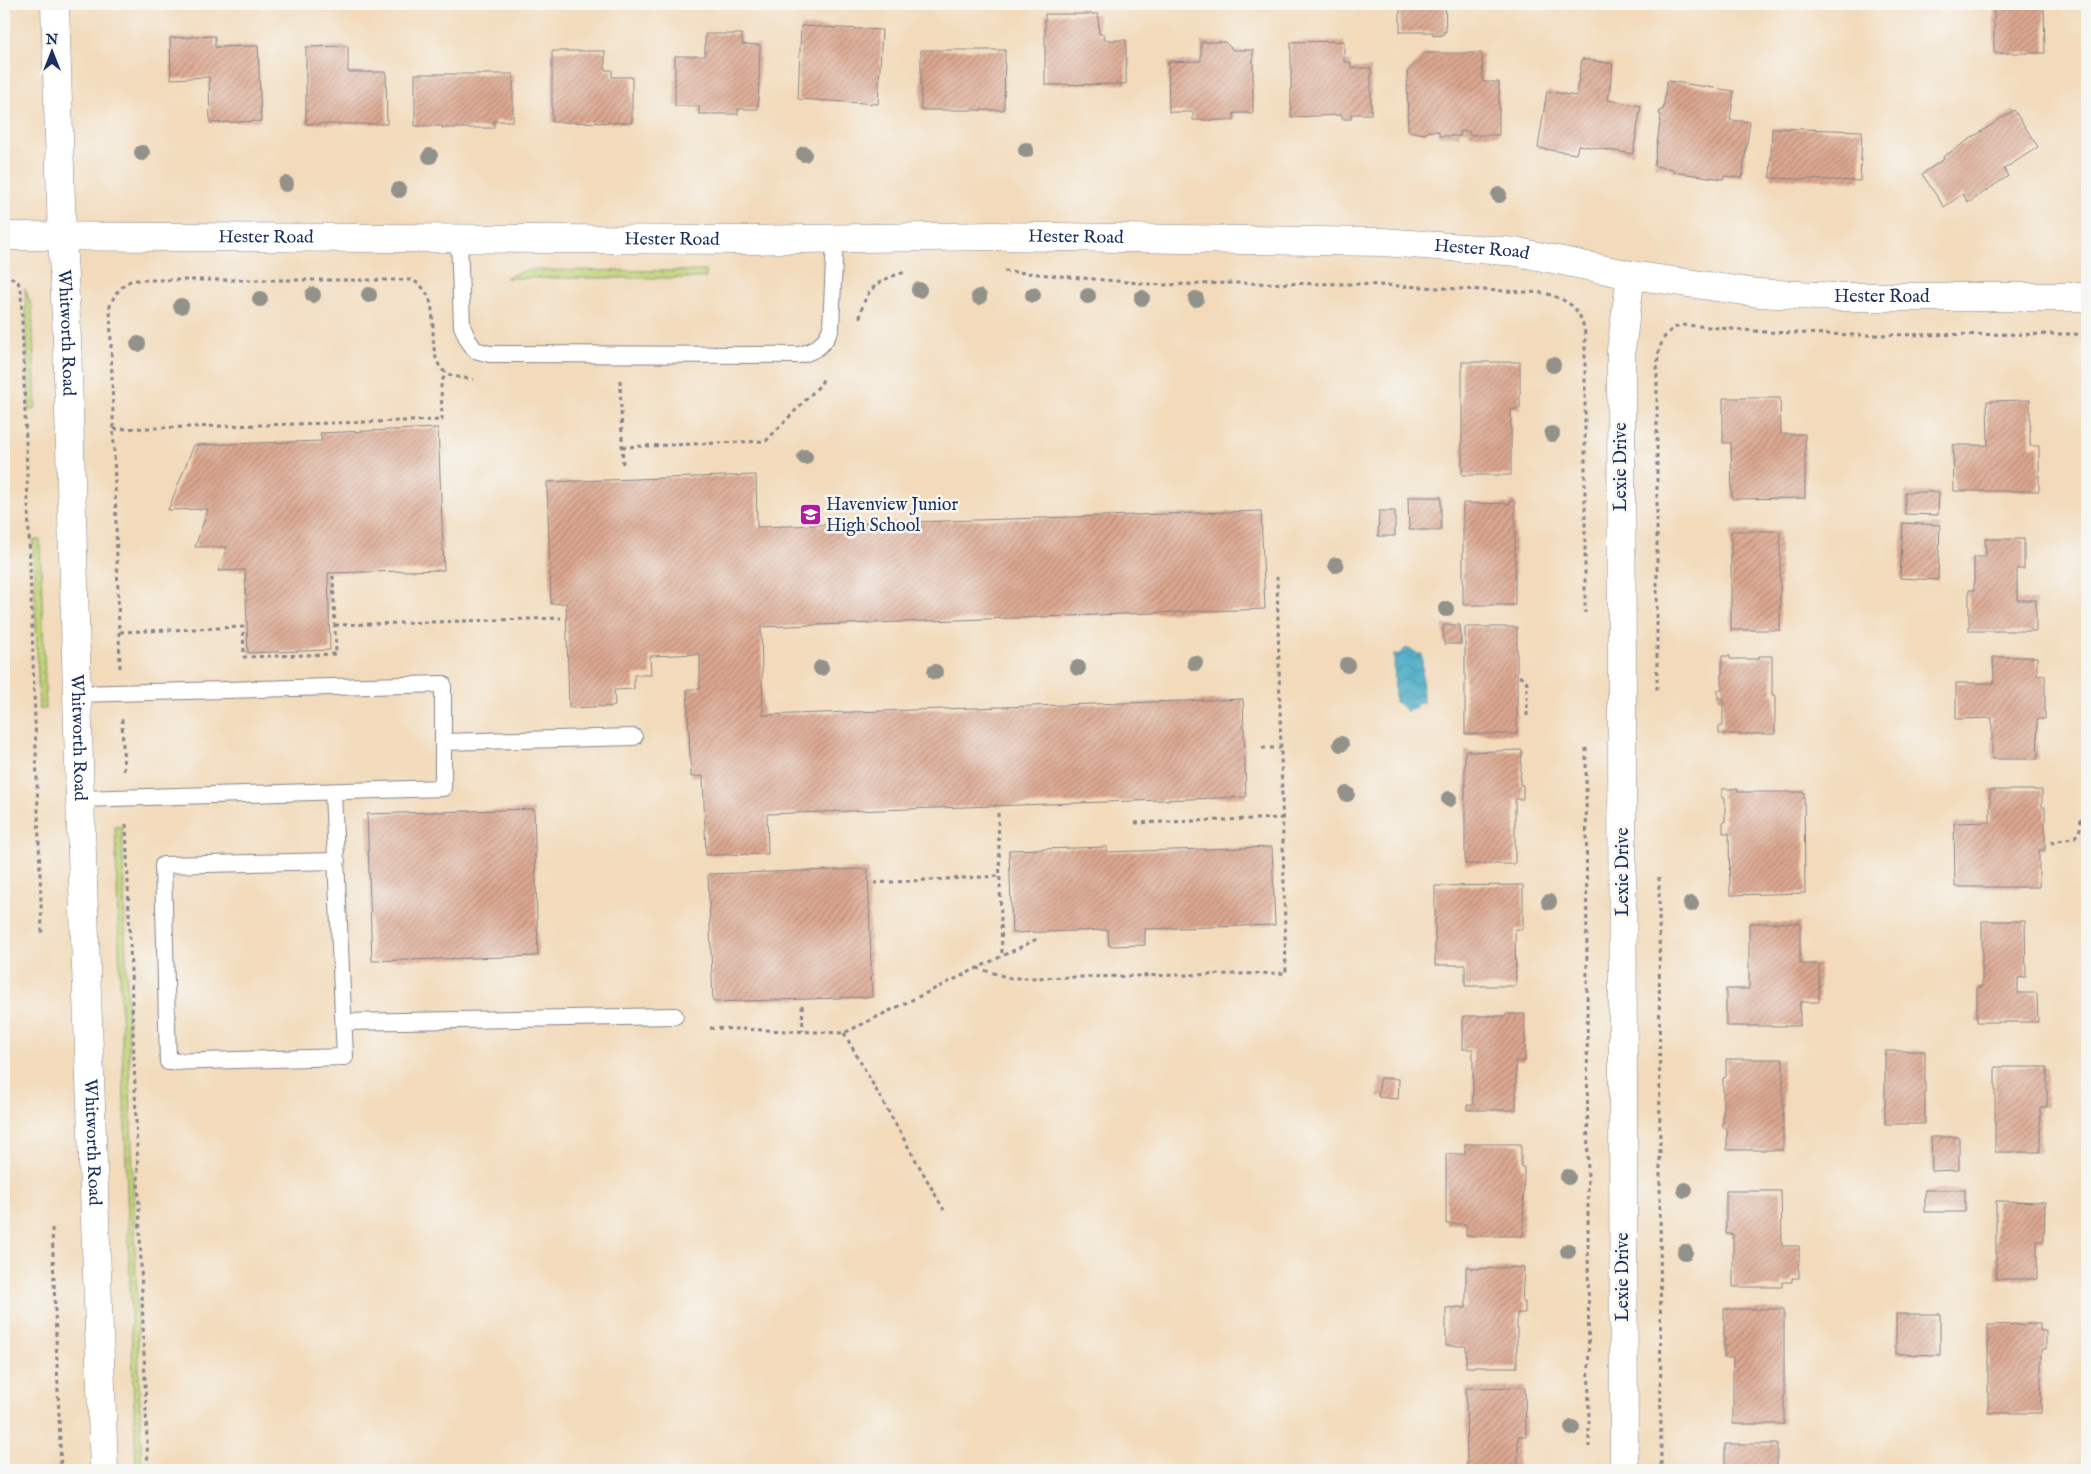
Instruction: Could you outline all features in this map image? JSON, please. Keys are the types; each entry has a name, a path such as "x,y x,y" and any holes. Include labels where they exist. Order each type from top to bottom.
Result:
{"street":[{"name":"Whitworth Road","path":"55,4 67,340 76,694 104,1470"},
{"name":"Hester Road","path":"4,236 835,239 994,236 1383,242 1518,252 1630,275 1712,288 1792,296 2087,297"},
{"name":"Lexie Drive","path":"1624,1470 1620,350 1630,275"}],"lane":[{"path":"459,238 462,326 475,350 490,354 799,356 814,351 827,339 831,328 835,239"},
{"path":"76,694 443,684 443,788 80,799"},
{"path":"443,742 634,737"},
{"path":"333,792 337,861 345,1058 168,1062 163,865 337,861"},
{"path":"344,1022 675,1016"}],"path":[{"path":"859,326 862,306 866,296 880,281 912,270"},
{"path":"994,270 1161,285 1231,283 1359,284 1545,294 1564,300 1577,309 1583,321 1585,334 1585,613"},
{"path":"4,274 18,282 21,290 42,934"},
{"path":"148,1470 121,692 110,306 121,286 132,280 412,280 421,285 432,307 436,357 441,368 462,378 476,379"},
{"path":"1657,690 1657,370 1661,343 1672,330 1680,325 1686,325 1766,332 1856,335 2076,334 2087,339"},
{"path":"114,429 442,420 441,384 446,372"},
{"path":"817,378 829,374"},
{"path":"622,447 766,441 821,384 824,377"},
{"path":"610,379 630,379"},
{"path":"620,379 623,468"},
{"path":"120,632 243,627 244,657 336,654 333,576"},
{"path":"977,968 1010,978 1286,973 1277,577"},
{"path":"335,625 561,618"},
{"path":"1519,676 1527,682 1527,719"},
{"path":"1262,748 1281,748"},
{"path":"1586,748 1589,1451"},
{"path":"998,813 1002,956"},
{"path":"2051,843 2075,837 2080,829 2081,817"},
{"path":"1135,824 1283,818"},
{"path":"874,882 1000,876"},
{"path":"1659,877 1661,1470"},
{"path":"710,1028 844,1033 1035,940 1035,935"},
{"path":"802,1005 803,1031"},
{"path":"844,1033 944,1210"},
{"path":"52,1228 61,1470"}],"green space":[{"path":"530,270 706,271 706,278 505,278"},
{"path":"25,288 32,307 36,409 29,410"},
{"path":"33,540 40,540 46,709 39,709"},
{"path":"115,826 122,827 142,1470 136,1470"}],"water":[{"path":"1409,648 1418,654 1422,654 1423,703 1418,703 1414,709 1406,711 1395,702 1394,654 1398,655"}],"building":[{"path":"1400,4 1445,4 1446,32 1443,32 1443,35 1433,36 1433,32 1400,32"},
{"path":"1994,4 2044,4 2045,53 1994,53"},
{"path":"1045,14 1098,14 1099,34 1104,34 1105,40 1126,40 1126,84 1045,85"},
{"path":"801,26 882,30 878,104 798,99"},
{"path":"705,34 742,34 742,44 760,45 758,109 738,109 738,114 699,114 699,106 675,106 675,56 705,56"},
{"path":"215,36 215,47 258,46 261,121 210,123 209,77 171,79 170,38"},
{"path":"1344,41 1344,62 1351,62 1351,68 1371,68 1371,114 1351,114 1351,119 1342,119 1342,115 1291,117 1291,42"},
{"path":"1201,42 1225,42 1233,50 1253,50 1253,113 1234,113 1234,120 1193,120 1193,112 1169,112 1168,62 1201,61"},
{"path":"348,46 348,72 386,72 387,124 306,124 306,47"},
{"path":"921,50 1005,50 1004,110 921,110"},
{"path":"552,51 605,51 605,70 612,70 612,77 632,77 632,123 552,122"},
{"path":"1425,53 1482,53 1483,82 1499,82 1499,135 1469,135 1469,131 1460,131 1460,136 1439,136 1439,131 1428,131 1425,134 1408,131 1407,72"},
{"path":"1582,59 1613,64 1608,100 1641,106 1633,154 1578,145 1576,154 1538,148 1547,91 1576,96"},
{"path":"415,74 513,74 513,121 494,121 494,128 415,126"},
{"path":"1667,81 1734,91 1730,120 1750,122 1742,178 1724,176 1723,179 1673,172 1673,169 1654,166 1661,115 1659,114 1660,110 1663,110"},
{"path":"2014,110 2038,147 2004,169 2008,176 1968,203 1963,194 1944,207 1922,174 1944,159 1943,157"},
{"path":"1772,128 1862,131 1860,181 1770,178"},
{"path":"1462,362 1520,362 1520,409 1511,409 1511,475 1462,475"},
{"path":"1723,398 1780,398 1781,434 1805,434 1805,498 1732,499 1731,443 1723,443"},
{"path":"2030,400 2030,446 2039,446 2039,491 1954,491 1953,445 1988,445 1987,401"},
{"path":"438,428 444,570 328,573 330,650 248,653 245,570 218,571 227,547 195,547 208,509 168,510 194,445 322,441 320,433"},
{"path":"756,475 757,527 1261,511 1265,609 761,627 763,715 1243,699 1246,797 767,814 768,854 706,855 703,776 691,777 687,689 700,689 700,654 650,656 651,675 634,675 634,689 614,690 615,706 569,708 566,603 551,604 547,482"},
{"path":"1905,492 1939,492 1938,515 1905,514"},
{"path":"1408,497 1441,497 1441,530 1409,530"},
{"path":"1510,501 1515,501 1515,605 1463,605 1463,503 1510,504"},
{"path":"1379,511 1395,511 1395,536 1378,536"},
{"path":"1903,523 1940,525 1938,580 1900,578"},
{"path":"1731,531 1780,531 1780,630 1731,630"},
{"path":"1985,539 2024,539 2024,569 2017,569 2017,600 2036,600 2036,631 1969,631 1969,590 1974,590 1974,557 1986,557"},
{"path":"1443,625 1460,625 1461,644 1444,644"},
{"path":"1465,627 1517,627 1517,734 1465,734"},
{"path":"1722,656 1730,656 1730,659 1759,659 1759,656 1772,656 1775,734 1719,734 1719,726 1723,726 1723,699 1718,699 1718,690 1722,690"},
{"path":"1993,657 2037,657 2037,675 2045,675 2045,719 2037,719 2038,759 1992,759 1992,718 1956,719 1956,683 1994,683"},
{"path":"1465,750 1469,750 1469,752 1522,750 1520,785 1523,785 1523,799 1515,799 1515,864 1465,864"},
{"path":"1722,789 1738,789 1738,792 1804,792 1805,893 1730,895 1729,833 1723,833 1725,798 1722,798"},
{"path":"1990,790 2042,790 2042,807 2045,807 2045,850 2039,850 2039,887 1955,887 1954,823 1990,822"},
{"path":"534,809 538,956 372,961 367,814"},
{"path":"1107,847 1107,852 1272,847 1275,925 1145,929 1145,945 1109,946 1108,930 1012,933 1009,850"},
{"path":"868,869 872,997 713,1002 708,874"},
{"path":"1523,885 1523,929 1515,929 1516,986 1465,986 1465,965 1435,965 1435,886"},
{"path":"1982,921 2025,921 2026,977 2018,978 2018,993 2037,993 2038,1022 1977,1022 1977,987 1982,987"},
{"path":"1749,923 1800,923 1800,964 1819,964 1819,1002 1800,1002 1800,1026 1726,1026 1726,989 1749,989"},
{"path":"1506,1014 1525,1014 1525,1061 1516,1061 1516,1110 1467,1110 1467,1105 1473,1105 1473,1049 1463,1049 1463,1016 1506,1016"},
{"path":"1885,1051 1925,1051 1925,1124 1885,1124"},
{"path":"1726,1059 1783,1059 1783,1150 1727,1150 1727,1128 1723,1128 1723,1078 1726,1077"},
{"path":"1995,1067 2047,1067 2047,1107 2040,1107 2040,1152 1995,1152"},
{"path":"1380,1078 1399,1079 1398,1099 1378,1097"},
{"path":"1931,1137 1959,1137 1959,1170 1932,1171"},
{"path":"1465,1144 1521,1144 1521,1167 1524,1167 1523,1236 1466,1236 1466,1224 1446,1224 1446,1154 1465,1154"},
{"path":"1925,1190 1965,1190 1965,1212 1925,1212"},
{"path":"1726,1191 1781,1191 1782,1246 1799,1246 1799,1278 1792,1278 1792,1282 1782,1282 1782,1287 1733,1287 1733,1234 1726,1234"},
{"path":"1996,1201 2045,1202 2044,1241 2037,1241 2037,1279 1996,1279"},
{"path":"1466,1267 1471,1267 1471,1269 1524,1267 1522,1302 1525,1302 1525,1313 1517,1313 1517,1367 1466,1367 1466,1346 1446,1346 1446,1308 1466,1308"},
{"path":"1724,1309 1784,1309 1784,1424 1733,1424 1733,1358 1724,1358"},
{"path":"1896,1314 1940,1314 1940,1355 1896,1354"},
{"path":"2040,1324 2040,1331 2046,1331 2046,1349 2041,1349 2041,1413 1988,1413 1988,1325"},
{"path":"1525,1387 1526,1436 1518,1436 1518,1470 1467,1470 1466,1388"},
{"path":"1725,1444 1777,1444 1777,1470 1725,1470"},
{"path":"1984,1466 2038,1466 2038,1470 1984,1470"}],"place":[{"name":"Havenview Junior High School","path":"810,515"}]}
